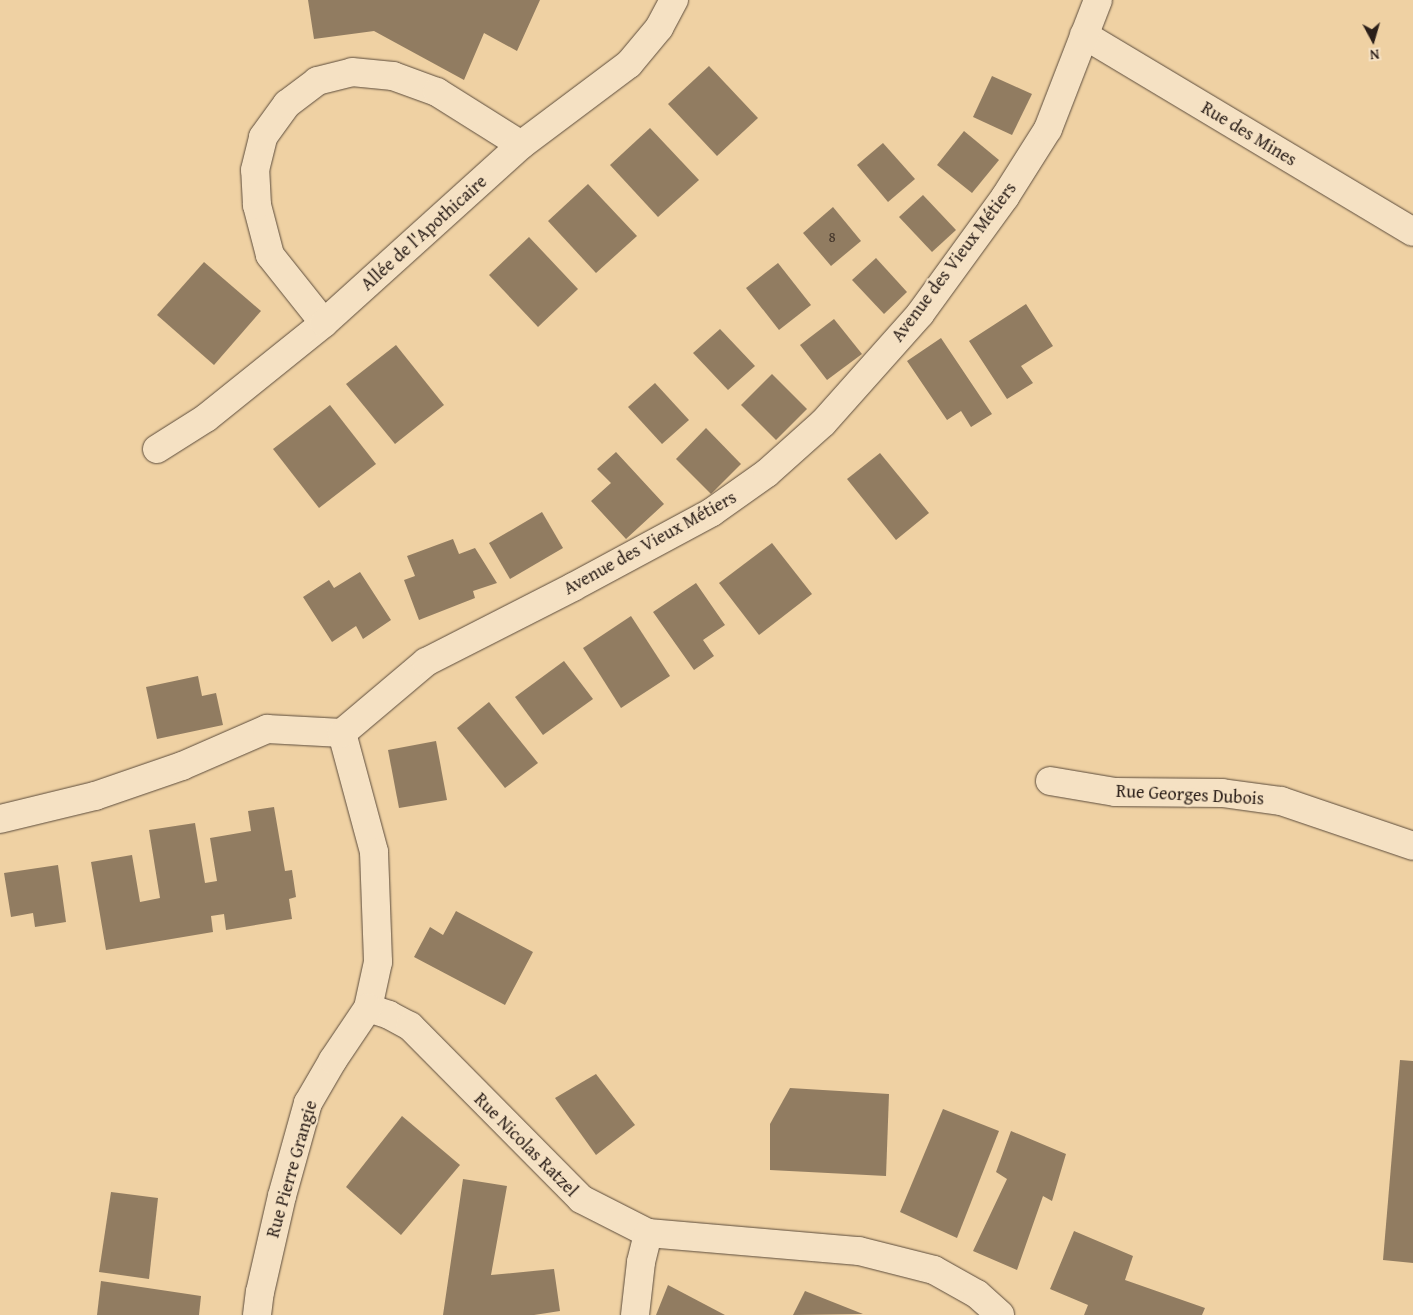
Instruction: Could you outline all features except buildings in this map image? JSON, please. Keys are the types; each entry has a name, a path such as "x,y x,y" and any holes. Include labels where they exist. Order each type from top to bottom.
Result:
{"street":[{"name":"Allée de l'Apothicaire","path":"158,448 206,418 324,323 522,145 629,64 659,28 674,0"},
{"name":"Avenue des Vieux Métiers","path":"342,733 426,662 573,587 712,512 767,473 823,423 920,314 1005,197 1048,130 1098,0"},
{"name":"Rue des Mines","path":"1084,35 1413,232"},
{"path":"324,323 270,255 257,205 256,170 262,137 286,104 317,81 352,72 393,76 437,92 522,145"},
{"path":"0,819 101,794 182,766 268,729 342,733 374,852 378,962 368,1008"},
{"name":"Rue Georges Dubois","path":"1050,781 1115,792 1222,793 1281,801 1413,846"},
{"name":"Rue Nicolas Ratzel","path":"368,1008 388,1014 410,1026 581,1199 648,1233 858,1251 934,1270 977,1294 1000,1315"},
{"name":"Rue Pierre Grangie","path":"257,1315 260,1292 282,1196 308,1103 333,1060 368,1008"},
{"path":"635,1315 641,1262 648,1233"}]}
